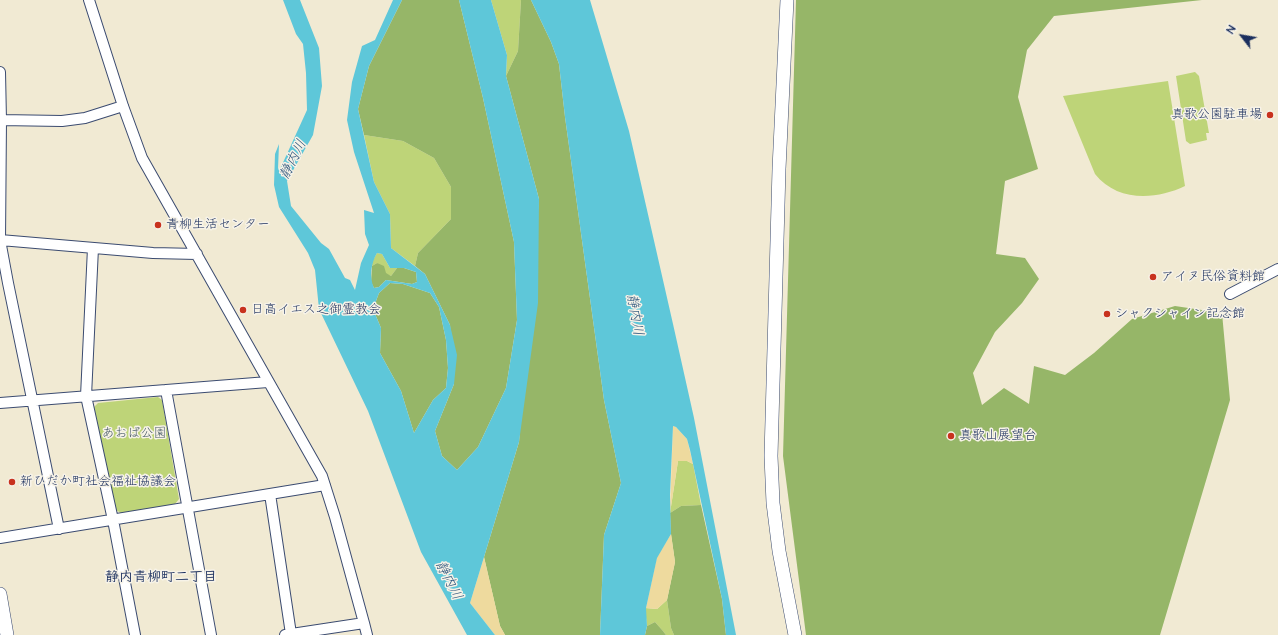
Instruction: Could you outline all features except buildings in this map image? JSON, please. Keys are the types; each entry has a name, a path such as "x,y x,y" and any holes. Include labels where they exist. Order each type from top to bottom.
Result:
{"street":[{"path":"89,0 123,106 142,158 322,476 343,545 367,635"},
{"path":"787,0 771,456 773,503 779,551 795,635"},
{"path":"0,72 0,240 59,529"},
{"path":"1,120 62,121 84,118 123,106"},
{"path":"0,240 153,253 197,254"},
{"path":"93,248 86,396 113,520 134,635"},
{"path":"1230,294 1278,270"},
{"path":"0,404 268,382"},
{"path":"166,390 211,635"},
{"path":"0,538 325,486"},
{"path":"270,494 288,635 364,623"},
{"path":"0,594 7,635"}],"green space":[{"path":"402,0 459,0 483,98 514,242 517,320 506,388 478,447 457,470 442,456 435,431 454,384 450,325 425,274 415,266 418,253 451,219 451,187 434,158 403,141 364,135 358,109 369,66"},
{"path":"491,0 521,0 518,51 506,76 507,55"},
{"path":"521,0 531,0 551,42 559,64 604,400 621,483 604,535 600,635 505,635 500,626 484,557 519,442 539,199 506,76 518,51"},
{"path":"796,0 1202,0 1054,16 1027,50 1018,97 1038,169 1005,181 996,254 1025,258 1039,279 1022,303 995,332 973,373 982,405 1004,388 1029,404 1034,366 1065,375 1094,353 1132,319 1175,306 1222,313 1230,400 1160,635 806,635 783,456"},
{"path":"1195,72 1199,76 1209,133 1206,133 1207,140 1190,144 1186,141 1176,76"},
{"path":"1168,81 1185,186 1174,191 1150,196 1125,194 1114,190 1095,174 1063,96"},
{"path":"364,135 403,141 434,158 451,187 451,219 418,253 415,266 391,248 390,214 374,182"},
{"path":"377,253 382,254 390,268 397,268 391,276 386,274 377,263 372,266 372,262"},
{"path":"377,263 384,266 386,273 391,276 397,268 404,268 416,272 417,282 412,284 386,280 379,287 374,288 371,282 372,266"},
{"path":"390,283 403,284 430,293 439,307 446,340 448,368 446,388 433,400 414,433 401,391 380,353 381,328 373,309 379,293"},
{"name":"あおば公園","path":"158,397 162,400 179,499 175,504 121,513 116,510 94,407 98,403"},
{"path":"678,461 687,461 693,464 701,505 681,506 670,513"},
{"path":"701,505 722,599 726,635 674,635 671,628 667,600 675,562 670,513 681,506"},
{"path":"667,600 671,628 674,635 666,635 655,622 647,626 645,608 657,609"},
{"path":"655,622 666,635 645,635 647,626"}],"sand":[{"path":"673,426 676,427 687,439 693,464 687,461 678,461 670,513"},
{"path":"671,534 675,562 667,600 657,609 646,608 657,557"},
{"path":"484,557 500,626 505,635 495,635 470,603"}],"water":[{"name":"静内川","path":"283,0 300,0 319,48 322,86 313,135 287,181 291,206 321,243 329,249 345,278 350,280 355,290 361,263 369,245 365,234 364,210 374,213 354,152 347,120 352,82 362,46 375,40 393,0 402,0 369,66 358,109 374,182 390,214 391,248 425,274 450,325 457,355 454,384 435,431 442,456 457,470 478,447 506,388 517,320 514,242 483,98 459,0 491,0 507,55 506,76 539,199 538,303 519,442 470,603 495,635 467,635 421,552 368,411 319,309 315,270 308,253 279,207 274,185 275,154 279,144 278,169 281,167 307,110 306,73 303,44 296,34","holes":["377,253 382,254 390,268 404,268 416,272 417,282 412,284 386,280 379,287 374,288 372,284 371,270","390,283 403,284 430,293 439,307 446,340 448,368 446,388 433,400 414,433 401,391 380,353 381,328 373,309 379,293"]},
{"name":"静内川","path":"531,0 590,0 629,131 694,418 736,635 726,635 722,599 687,439 676,427 673,426 670,495 671,534 657,558 646,608 647,626 645,635 600,635 604,535 621,483 604,400 559,64 551,42"}],"place":[{"name":"真歌公園駐車場","path":"1270,115"},
{"name":"青柳生活センター","path":"158,225"},
{"name":"アイヌ民俗資料館","path":"1153,277"},
{"name":"日高イエス之御霊教会","path":"243,310"},
{"name":"シャクシャイン記念館","path":"1107,314"},
{"name":"真歌山展望台","path":"951,436"},
{"name":"新ひだか町社会福祉協議会","path":"12,482"}],"district":[{"name":"静内青柳町二丁目","path":"161,578"}]}
